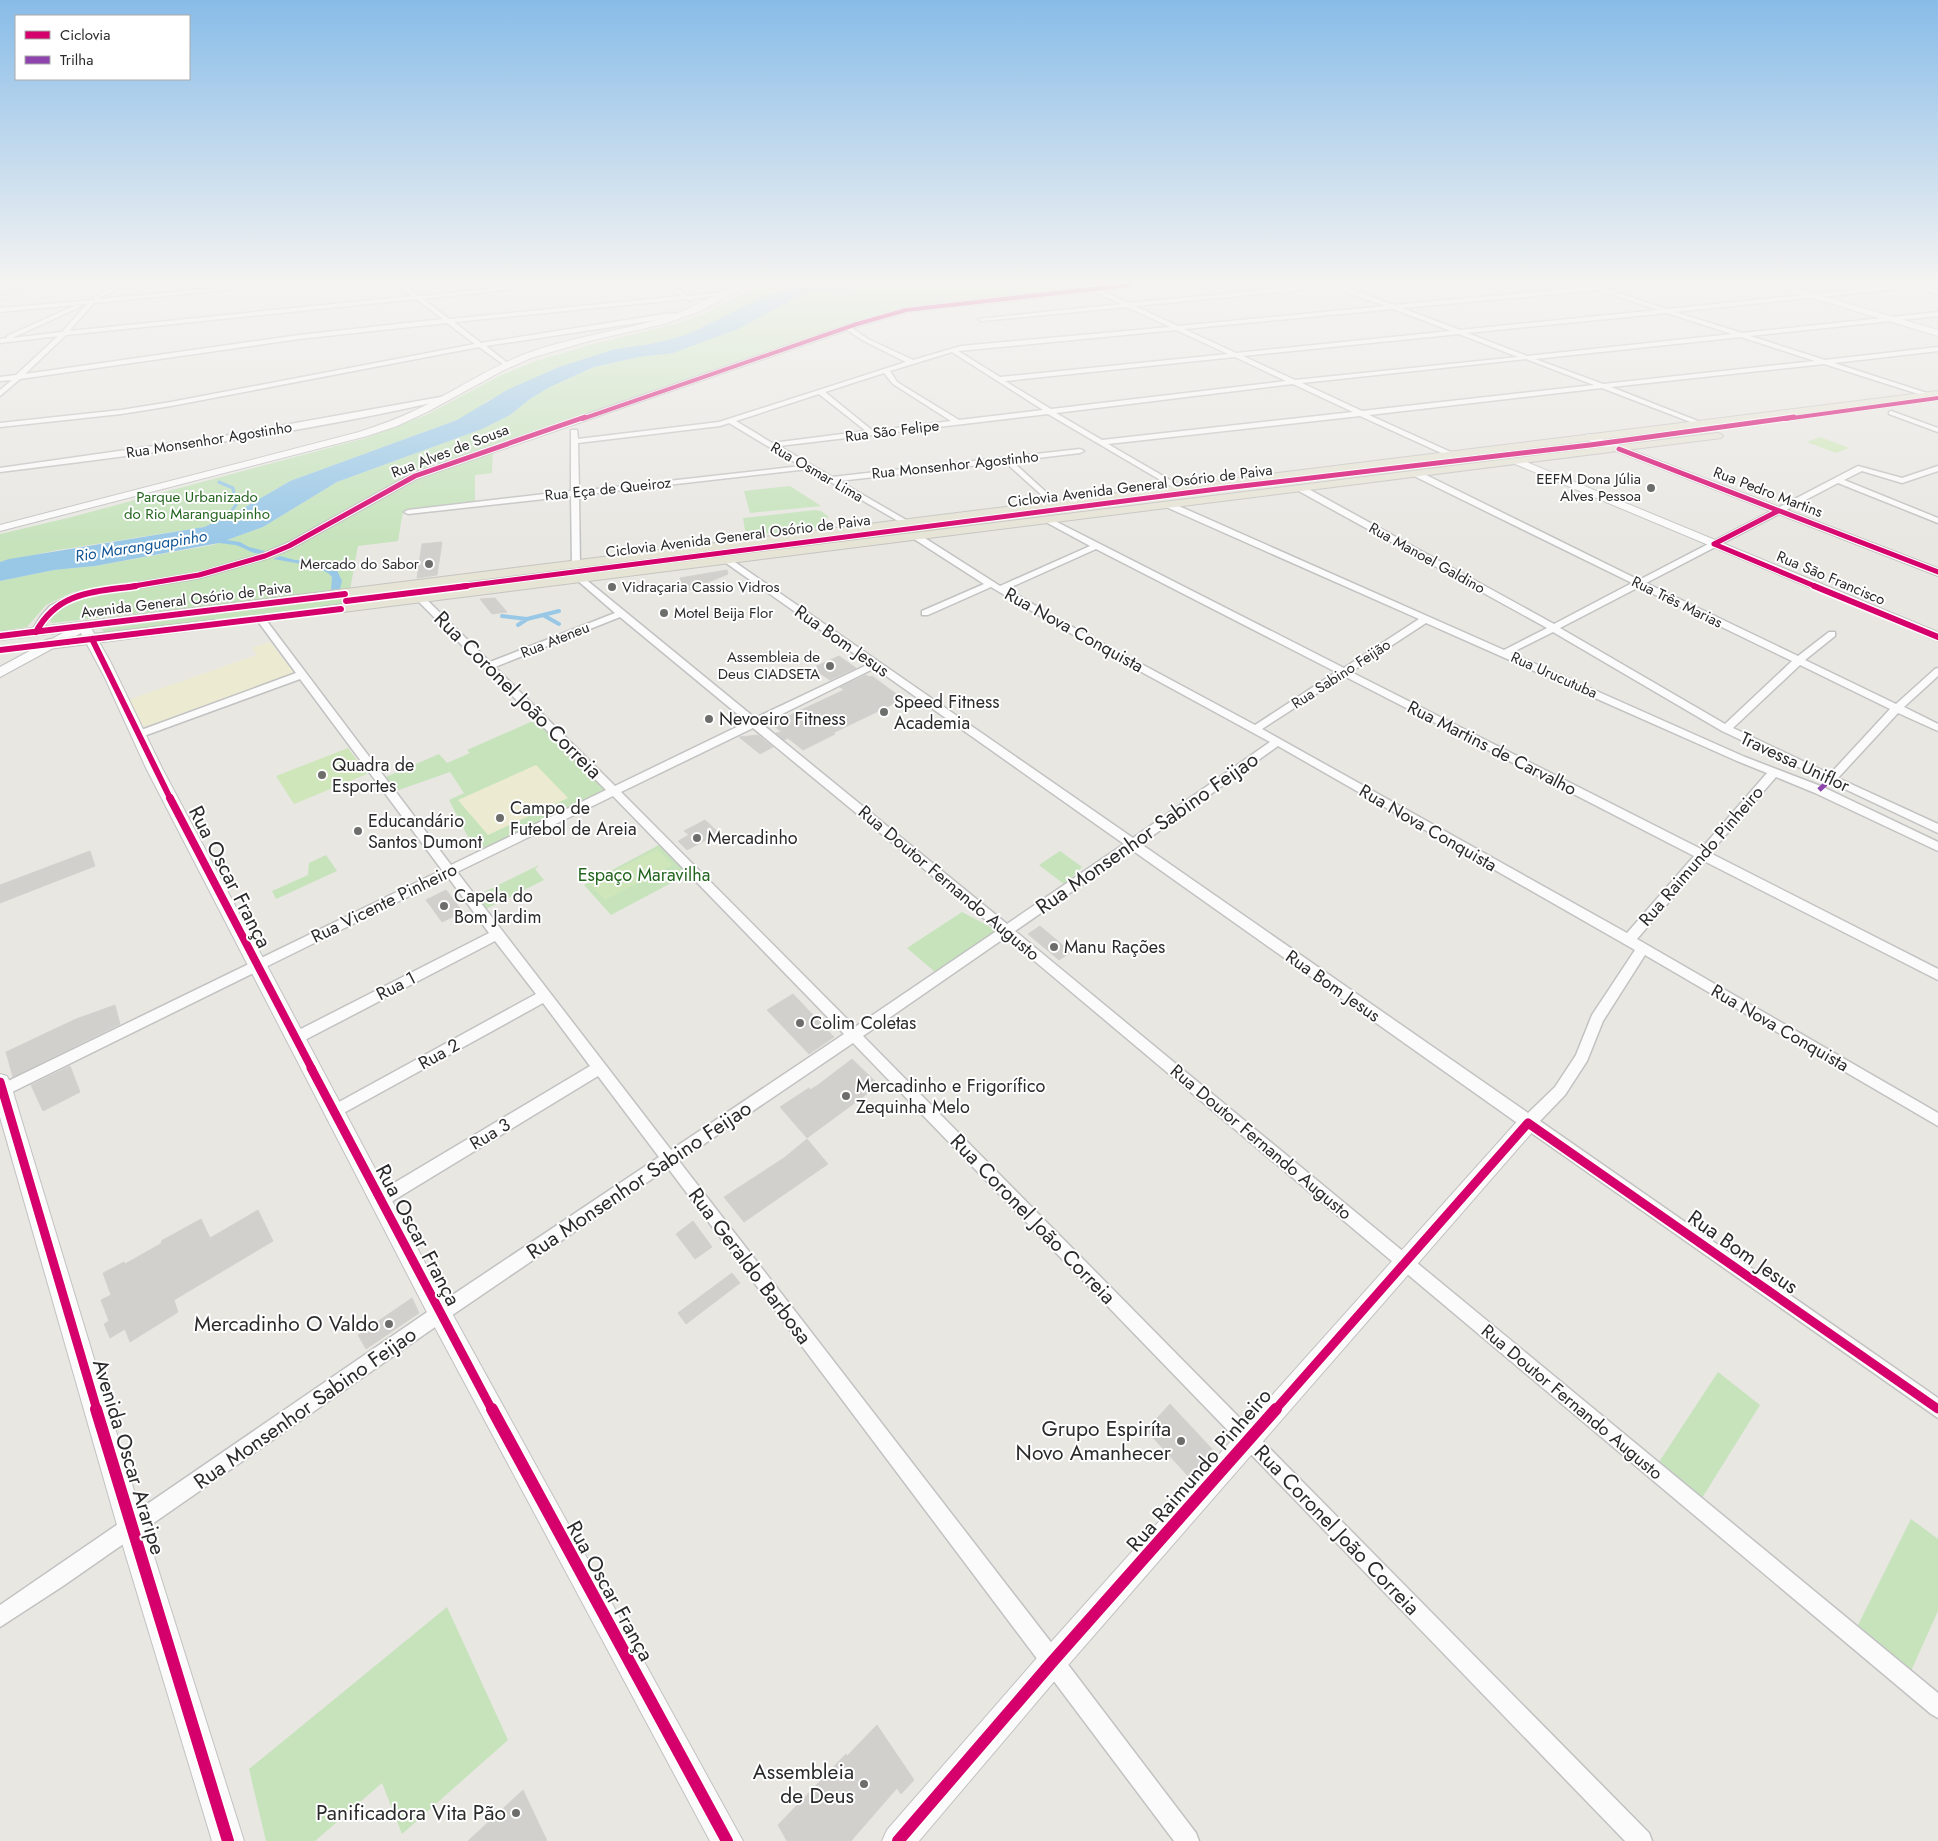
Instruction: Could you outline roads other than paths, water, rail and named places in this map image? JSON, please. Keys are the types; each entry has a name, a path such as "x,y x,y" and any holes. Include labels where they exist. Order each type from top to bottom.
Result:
{"main road":[{"name":"Avenida General Osório de Paiva","path":"0,650 52,643 88,632 353,593 1933,395"},
{"name":"Avenida General Osório de Paiva","path":"0,636 36,632 88,632 260,618 422,600 1938,408"},
{"path":"1005,511 1001,516 1003,519 1020,524"},
{"path":"938,519 950,521 954,524 953,528 945,534"},
{"path":"349,608 346,605 346,600 353,593"}],"street":[{"path":"0,394 24,371"},
{"path":"0,379 67,371"},
{"path":"0,425 113,413 171,404 344,371"},
{"path":"0,528 363,434 394,424 496,371"},
{"path":"274,550 395,482 456,458 463,453 710,371"},
{"name":"Rua Alves de Sousa","path":"36,632 47,613 62,602 78,595 199,575 258,558 408,479 719,371"},
{"path":"575,440 720,424 886,371 895,383 958,423"},
{"path":"988,371 1050,412 1104,442 1179,488"},
{"path":"1001,379 1079,371"},
{"path":"1269,371 1450,455"},
{"name":"Rua São Felipe","path":"771,445 1398,371"},
{"path":"1563,371 1701,424"},
{"path":"1104,442 1743,371"},
{"path":"1854,371 1933,395"},
{"path":"820,392 872,433"},
{"name":"Rua Monsenhor Agostinho","path":"0,470 102,458 226,438 446,398"},
{"path":"1891,413 1938,430"},
{"path":"573,421 575,440 576,565"},
{"name":"Rua Osmar Lima","path":"730,421 905,523"},
{"name":"Rua Pedro Martins","path":"1589,438 1938,572"},
{"name":"Rua Monsenhor Agostinho","path":"830,480 1080,451"},
{"path":"1007,460 1054,504"},
{"name":"Rua São Francisco","path":"1519,462 1938,637"},
{"name":"Rua Eça de Queiroz","path":"408,512 809,467"},
{"path":"1505,653 1861,468 1902,481 1938,468"},
{"name":"Rua Três Marias","path":"1417,474 1638,584 1938,728"},
{"path":"1837,480 1938,521"},
{"name":"Rua Manoel Galdino","path":"1300,488 1554,628 1726,729"},
{"name":"Rua Urucutuba","path":"1169,504 1793,780 1938,847"},
{"name":"Rua Martins de Carvalho","path":"1046,520 1938,975"},
{"name":"Rua Nova Conquista","path":"917,537 996,587 1062,625 1255,729 1642,948 1938,1120"},
{"path":"925,613 996,587 1096,546"},
{"name":"Rua Bom Jesus","path":"729,561 1938,1409"},
{"name":"Rua Doutor Fernando Augusto","path":"581,580 1008,932 1938,1707"},
{"name":"Rua Coronel João Correia","path":"422,600 854,1035 1641,1841"},
{"name":"Rua Ateneu","path":"488,666 622,613"},
{"name":"Rua Geraldo Barbosa","path":"260,618 544,996 1053,1661 1188,1841"},
{"name":"Rua Sabino Feijão","path":"1255,729 1426,618"},
{"name":"Rua Oscar França","path":"88,632 112,676 137,735 294,1039 440,1314 726,1841"},
{"name":"Travessa Uniflor","path":"1832,634 1798,661 1726,729 1938,829"},
{"path":"0,673 52,643"},
{"name":"Rua Vicente Pinheiro","path":"1,1088 876,664"},
{"path":"1831,779 1896,709 1938,671"},
{"path":"137,735 302,674"},
{"name":"Rua Monsenhor Sabino Feijao","path":"0,1617 132,1528 440,1314 1008,932 1277,742"},
{"path":"1793,780 1806,768"},
{"name":"Rua Raimundo Pinheiro","path":"1628,940 1774,772"},
{"name":"Rua 1","path":"294,1039 498,934"},
{"path":"1528,1123 1560,1091 1582,1057 1598,1019 1642,948"},
{"name":"Rua 2","path":"333,1112 544,996"},
{"name":"Rua 3","path":"380,1200 599,1068"},
{"name":"Avenida Oscar Araripe","path":"1,1088 132,1528 228,1841"},
{"name":"Rua Raimundo Pinheiro","path":"898,1841 1053,1661 1528,1123"}],"water":[{"name":"Rio Maranguapinho","path":"550,371 585,371 550,387 530,399 510,415 482,429 337,482 263,527 227,540 240,542 249,547 269,552 264,554 255,553 235,545 219,543 95,566 54,570 0,581 0,562 9,559 204,527 235,513 290,481 457,420 507,390"},
{"path":"280,556 295,560 317,561 336,568 342,581 340,589 331,590 332,577 328,573 313,566 273,559"}],"waterway":[{"path":"216,523 230,513 236,505 233,488 219,482"},
{"path":"543,615 559,611"},
{"path":"527,619 543,615"},
{"path":"543,615 559,624"},
{"path":"502,616 527,619"},
{"path":"518,625 527,619"}],"place":[{"name":"EEFM Dona Júlia Alves Pessoa","path":"1651,488"},
{"name":"Mercado do Sabor","path":"429,564"},
{"name":"Vidraçaria Cassio Vidros","path":"612,587"},
{"name":"Motel Beija Flor","path":"664,613"},
{"name":"Assembleia de Deus CIADSETA","path":"830,666"},
{"name":"Speed Fitness Academia","path":"884,712"},
{"name":"Nevoeiro Fitness","path":"709,719"},
{"name":"Quadra de Esportes","path":"322,775"},
{"name":"Campo de Futebol de Areia","path":"500,818"},
{"name":"Educandário Santos Dumont","path":"358,831"},
{"name":"Mercadinho","path":"697,838"},
{"name":"Capela do Bom Jardim","path":"444,906"},
{"name":"Manu Rações","path":"1054,947"},
{"name":"Colim Coletas","path":"800,1023"},
{"name":"Mercadinho e Frigorífico Zequinha Melo","path":"846,1096"},
{"name":"Mercadinho O Valdo","path":"389,1324"},
{"name":"Grupo Espiríta Novo Amanhecer","path":"1181,1441"},
{"name":"Assembleia de Deus","path":"864,1784"},
{"name":"Panificadora Vita Pão","path":"516,1813"}],"park label":[{"name":"Parque Urbanizado do Rio Maranguapinho","path":"197,506"},
{"name":"Espaço Maravilha","path":"644,875"}]}
